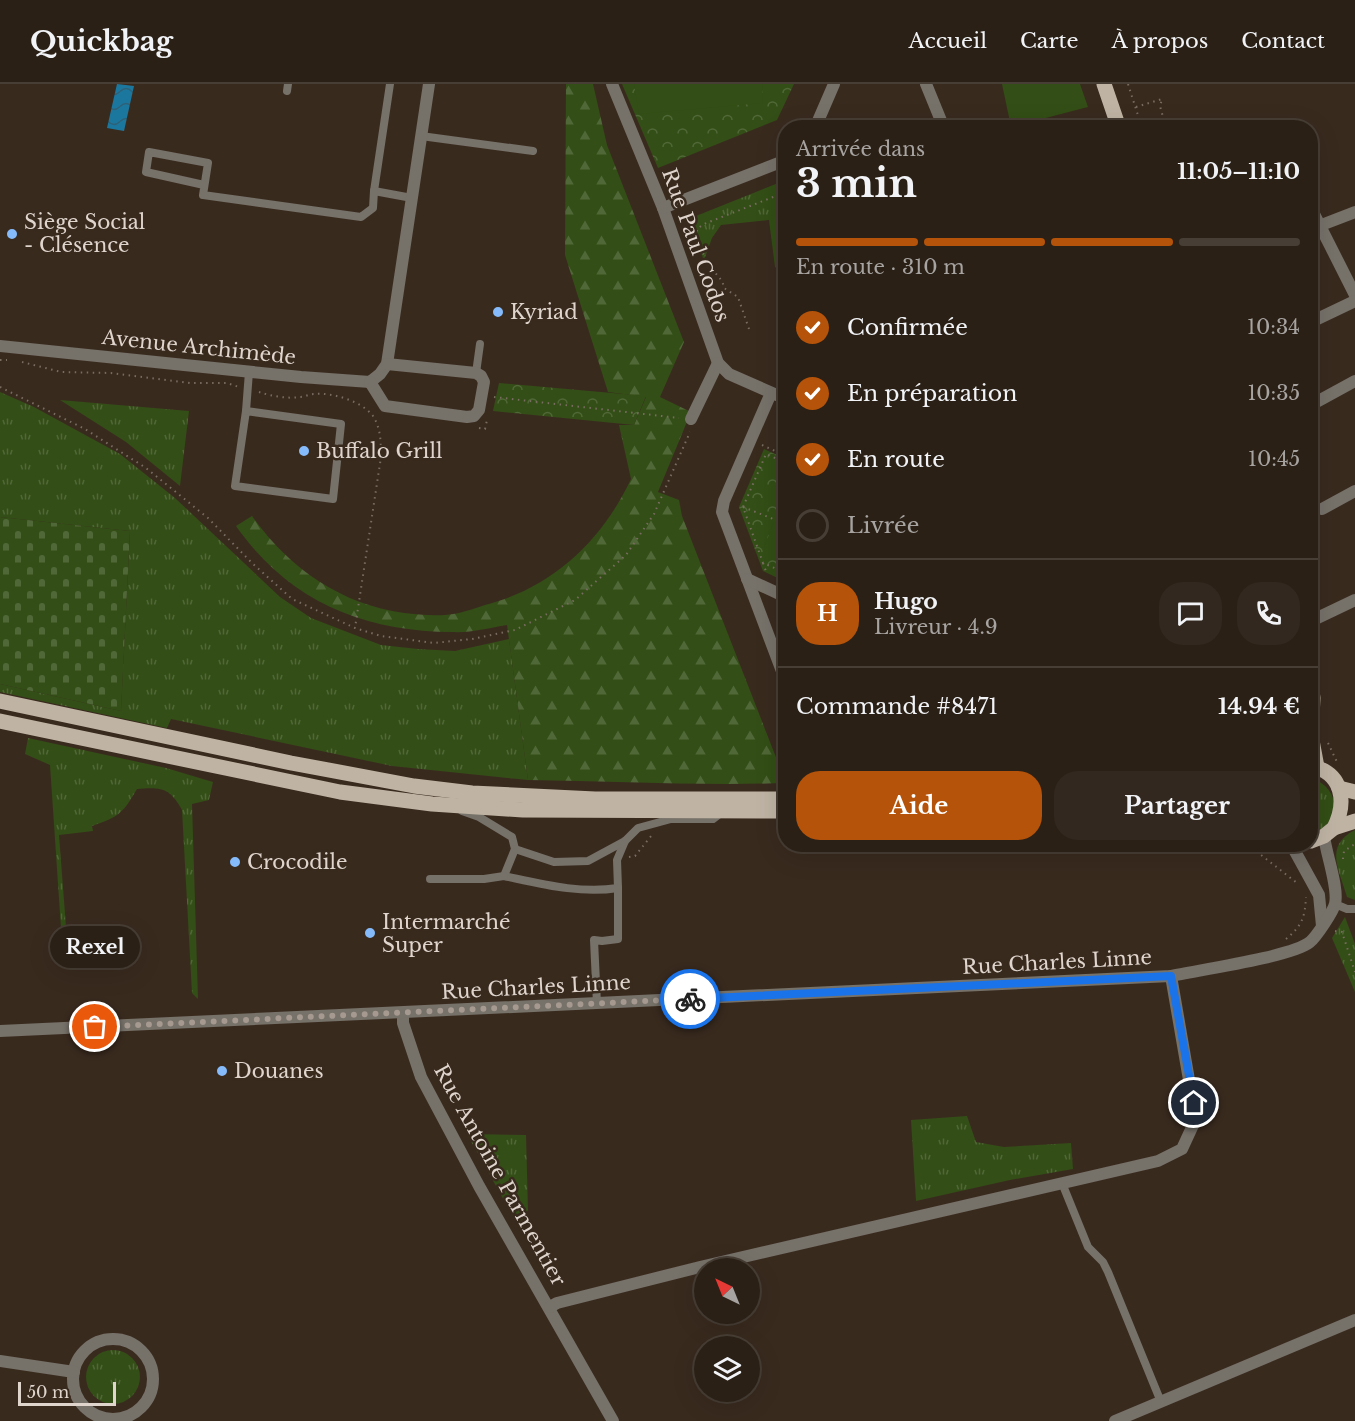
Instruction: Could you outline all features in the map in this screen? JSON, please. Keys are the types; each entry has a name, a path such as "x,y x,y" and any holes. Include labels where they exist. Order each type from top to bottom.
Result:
{"main road":[{"path":"1104,84 1113,120"},
{"path":"1114,84 1126,120"},
{"path":"0,701 291,763 414,786 472,794 596,799 778,799"},
{"path":"0,721 331,790 453,807 523,810 778,812"},
{"path":"1318,769 1334,779 1339,788 1342,807 1323,835"},
{"path":"1339,788 1355,792"},
{"path":"1323,835 1355,821"}],"street":[{"path":"387,364 476,373 482,376 484,382 479,410 474,416 467,417 385,406 370,382 387,364 429,84"},
{"name":"Rue Paul Codos","path":"612,84 663,208 718,363"},
{"path":"818,120 834,84"},
{"path":"926,84 941,120"},
{"path":"663,208 778,163"},
{"path":"1318,226 1355,212"},
{"path":"1318,232 1355,295"},
{"path":"1318,318 1355,301"},
{"name":"Avenue Archimède","path":"0,345 249,372 370,382"},
{"path":"691,419 718,363 729,374 778,396"},
{"path":"1318,401 1355,381"},
{"path":"771,393 728,490 722,512 778,661"},
{"path":"1322,509 1355,491"},
{"path":"747,579 778,593"},
{"path":"1318,618 1355,600"},
{"path":"1171,976 1276,955 1309,943 1335,904 1335,882 1325,851 1323,835"},
{"path":"1295,852 1319,895 1322,926"},
{"name":"Rue Charles Linne","path":"403,1013 1171,976 1194,1103 1194,1123 1182,1149 1158,1161 700,1267 557,1303 550,1307"},
{"path":"0,1031 403,1013"},
{"name":"Rue Antoine Parmentier","path":"403,1013 403,1023 422,1077 478,1186 614,1421"},
{"path":"1116,1421 1355,1320"},
{"path":"111,1339 124,1340 136,1346 151,1366 153,1379 151,1392 145,1404 135,1413 123,1418 111,1419 97,1416 86,1409 78,1398 74,1385 74,1372 78,1359 92,1346 111,1339"},
{"path":"0,1361 74,1372"}],"lane":[{"path":"204,185 146,172 149,152 208,164 203,195 361,217 373,208 390,84"},
{"path":"421,136 532,151"},
{"path":"374,191 412,198"},
{"path":"476,373 480,344"},
{"path":"246,411 342,424 333,499 235,486 249,372"},
{"path":"453,807 479,817 512,837 515,849 504,876"},
{"path":"515,849 554,862 588,861 625,841 638,828 671,819 713,819 722,812"},
{"path":"597,1004 594,940 618,939 617,860 625,841"},
{"path":"430,879 484,879 504,876 545,885 595,891 618,888"},
{"path":"1335,904 1347,909 1355,909"},
{"path":"1062,1184 1089,1247 1103,1262 1108,1272 1161,1402"}],"path":[{"path":"1128,84 1140,120"},
{"path":"1136,107 1162,99 1160,106 1164,120"},
{"path":"749,329 738,297 724,288 723,282 708,263 697,235 697,229 704,224 778,195"},
{"path":"0,387 85,429 146,468 208,518 252,563 292,599 355,628 381,636 434,643 472,639 515,630 575,600 626,555 654,514 693,423 691,419 482,395"},
{"path":"778,459 766,454 743,507 763,563 778,570"},
{"path":"743,507 778,521"},
{"path":"617,860 635,856 653,833"},
{"path":"1342,864 1344,851 1355,844"},
{"path":"1256,852 1298,884 1302,890"},
{"path":"1276,955 1283,941 1293,933 1305,917 1306,895"},
{"path":"1322,926 1342,932 1355,972"}],"green space":[{"path":"566,84 593,84 607,145 684,342 660,397 691,412 658,492 679,500 682,516 778,762 778,783 689,784 528,780 507,625 452,632 388,626 358,618 330,607 279,574 236,526 252,516 282,552 318,581 338,592 381,608 424,615 452,614 509,597 532,587 572,559 590,542 605,522 631,479 619,425 634,425 646,397 608,392 565,255"},
{"path":"622,84 794,84 777,120 658,168"},
{"path":"634,84 762,84 763,103 639,114"},
{"path":"1002,84 1080,84 1088,107 1038,120 1010,120"},
{"path":"778,183 778,269 775,267 769,220 721,225 712,238 704,260 686,220"},
{"path":"499,383 646,396 634,425 493,411"},
{"path":"0,392 34,407 120,454 175,498 280,597 311,618 381,645 418,649 455,651 509,639 528,780 392,766 171,719 167,728 0,692 0,684 121,711 130,531 0,517"},
{"path":"60,400 189,411 180,486 126,442"},
{"path":"764,449 778,455 778,578 763,571 739,507"},
{"path":"0,517 130,531 121,711 0,684"},
{"path":"774,522 778,524 778,553 764,547"},
{"path":"28,738 166,768 213,782 209,800 192,804 198,999 192,993 182,810 178,803 164,790 137,789 119,813 92,826 93,831 59,835 66,927 61,928 50,765 25,754"},
{"path":"1318,782 1328,790 1333,798 1334,806 1333,815 1318,830"},
{"path":"1355,830 1355,900 1347,897 1336,860 1339,844 1345,836"},
{"path":"1345,917 1355,944 1355,992 1332,938"},
{"path":"967,1116 976,1142 1004,1147 1071,1143 1073,1169 1010,1180 916,1201 911,1120"},
{"path":"467,1134 526,1135 528,1210 519,1227"},
{"path":"108,1350 118,1350 128,1354 136,1362 140,1377 136,1392 128,1400 118,1404 108,1404 98,1400 90,1392 86,1382 86,1372 90,1362 98,1354"}],"water":[{"path":"117,84 134,86 124,131 107,128"}],"way so far":[{"path":"95,1027 690,999"}],"place":[{"name":"Siège Social - Clésence","path":"12,234"},
{"name":"Kyriad","path":"498,312"},
{"name":"Buffalo Grill","path":"304,451"},
{"name":"Crocodile","path":"235,862"},
{"name":"Intermarché Super","path":"370,933"},
{"name":"Rexel","path":"95,1027"},
{"name":"Douanes","path":"222,1071"}],"route":[{"path":"690,999 1171,976 1194,1103"}]}
